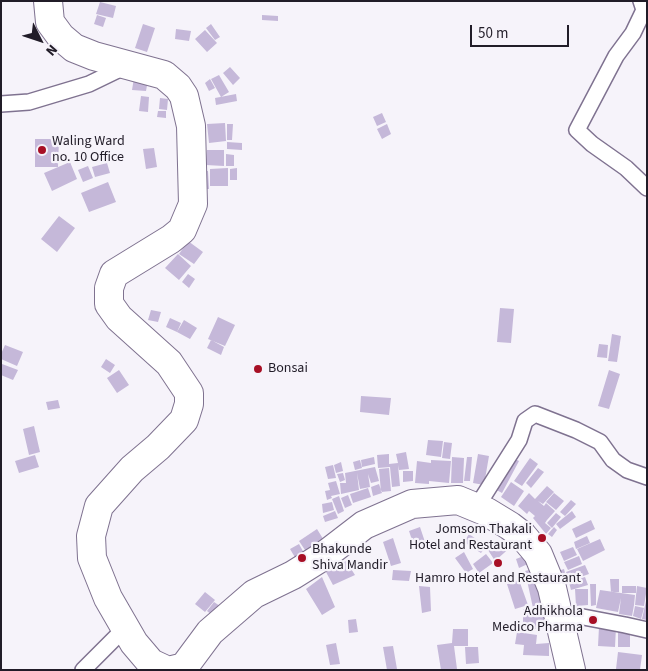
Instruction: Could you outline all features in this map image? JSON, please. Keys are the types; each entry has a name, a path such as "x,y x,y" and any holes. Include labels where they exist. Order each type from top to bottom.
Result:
{"highway":[{"path":"48,1 50,22 61,37 74,48 94,56 164,75 178,87 184,96 192,126 193,204 182,230 114,274 109,288 109,304 119,318 169,363 189,393 189,404 184,420 158,447 132,469 99,506 91,536 92,558 108,598 134,643 151,662 166,670"},
{"path":"172,670 184,667 210,632 254,594 293,575 325,556 364,525 412,504 458,500 487,512 523,536 538,554 552,588 571,670"}],"street":[{"path":"641,1 644,10 633,33 616,56 577,130 592,144 626,168 647,188"},
{"path":"1,104 29,102 89,84 120,69 123,64"},
{"path":"476,508 519,440 525,421 535,414 576,430 600,442 613,460 627,470 647,477"},
{"path":"557,612 647,630"},
{"path":"83,670 125,628"}],"building":[{"path":"100,2 116,6 113,18 96,14"},
{"path":"97,15 106,18 103,27 94,24"},
{"path":"262,15 278,16 278,21 262,20"},
{"path":"143,24 155,28 147,52 135,48"},
{"path":"211,24 220,37 215,40 206,28"},
{"path":"176,29 191,31 189,41 175,39"},
{"path":"205,30 217,43 207,52 195,39"},
{"path":"230,67 240,78 233,85 223,73"},
{"path":"219,75 229,92 221,97 211,79"},
{"path":"134,78 148,80 146,91 132,90"},
{"path":"210,79 215,88 209,91 205,83"},
{"path":"236,94 237,101 216,105 215,98"},
{"path":"141,96 149,97 148,112 139,111"},
{"path":"160,98 168,99 167,110 159,109"},
{"path":"158,111 166,111 166,118 157,117"},
{"path":"382,113 386,122 377,126 373,117"},
{"path":"225,123 226,141 209,143 207,124"},
{"path":"227,124 233,124 232,140 227,140"},
{"path":"387,124 391,134 382,139 377,129"},
{"path":"35,139 59,139 58,167 35,167"},
{"path":"227,142 242,143 242,150 227,149"},
{"path":"154,148 157,167 146,169 143,149"},
{"path":"207,150 224,150 224,166 206,165"},
{"path":"226,154 234,155 234,166 226,166"},
{"path":"70,162 77,179 52,191 44,173"},
{"path":"107,163 110,173 95,177 92,167"},
{"path":"88,166 93,178 83,182 78,170"},
{"path":"228,168 228,186 210,186 210,169"},
{"path":"237,168 237,180 230,180 230,169"},
{"path":"200,171 208,171 209,189 201,189"},
{"path":"108,182 116,202 89,212 81,193"},
{"path":"59,216 75,228 57,252 41,239"},
{"path":"188,241 203,252 194,264 179,254"},
{"path":"178,254 191,266 179,280 165,268"},
{"path":"188,274 195,279 189,288 182,282"},
{"path":"500,308 514,309 511,343 497,342"},
{"path":"151,310 161,312 158,322 148,320"},
{"path":"218,317 235,325 225,346 208,339"},
{"path":"170,318 181,323 177,332 166,327"},
{"path":"184,320 197,328 190,339 177,332"},
{"path":"612,334 621,336 617,362 608,361"},
{"path":"211,340 224,347 221,355 207,348"},
{"path":"599,344 608,345 607,358 597,357"},
{"path":"5,345 23,352 17,366 1,359"},
{"path":"106,359 115,365 110,373 101,367"},
{"path":"2,364 18,370 13,380 1,375"},
{"path":"119,370 129,385 117,393 107,378"},
{"path":"609,370 620,374 609,409 598,406"},
{"path":"361,396 391,398 389,415 360,412"},
{"path":"58,400 60,408 48,410 46,402"},
{"path":"34,426 40,452 29,455 23,429"},
{"path":"428,440 443,441 441,457 426,455"},
{"path":"444,442 452,443 450,459 442,458"},
{"path":"406,452 409,469 399,470 398,465 400,486 392,487 390,467 378,468 377,455 389,454 389,464 398,463 396,454"},
{"path":"478,454 489,456 484,485 473,483"},
{"path":"35,455 39,467 19,473 15,461"},
{"path":"374,457 375,464 362,467 361,460"},
{"path":"452,457 464,458 463,483 451,483"},
{"path":"467,457 472,457 470,481 464,481"},
{"path":"511,457 519,461 502,493 493,488"},
{"path":"530,458 538,464 522,486 514,481"},
{"path":"360,460 362,468 355,470 353,462"},
{"path":"431,460 451,461 449,483 429,481 429,484 415,483 417,461 431,463"},
{"path":"341,462 343,471 336,473 334,465"},
{"path":"333,465 336,478 328,479 325,467"},
{"path":"375,467 379,481 371,483 368,474 370,487 360,489 357,473 359,490 341,494 340,483 346,483 345,473"},
{"path":"389,468 391,491 381,492 379,469"},
{"path":"538,468 544,472 531,488 526,483"},
{"path":"403,471 413,471 413,481 403,482"},
{"path":"343,473 345,480 340,482 337,474"},
{"path":"336,481 340,494 331,496 332,498 327,500 325,491 330,490 328,483"},
{"path":"511,482 524,491 514,506 501,497"},
{"path":"379,484 382,493 373,496 371,487"},
{"path":"547,486 554,492 543,504 538,501 544,506 546,503 555,511 545,523 551,528 546,534 533,518 535,516 529,511 527,514 518,506 529,493 535,499"},
{"path":"368,488 371,497 353,503 350,494"},
{"path":"554,493 564,501 556,510 546,502"},
{"path":"348,495 352,505 345,508 341,498"},
{"path":"339,496 344,511 338,514 332,499"},
{"path":"571,500 576,504 565,516 560,512"},
{"path":"332,502 334,510 323,513 322,504"},
{"path":"335,511 338,518 325,522 323,516"},
{"path":"572,511 576,517 560,529 556,524"},
{"path":"556,513 561,517 552,528 547,523"},
{"path":"591,520 595,529 576,538 572,529"},
{"path":"420,527 425,542 414,546 409,531"},
{"path":"554,527 557,530 552,537 548,534"},
{"path":"317,529 325,542 307,553 299,541"},
{"path":"469,534 486,546 481,553 464,542"},
{"path":"587,536 590,543 576,549 574,542"},
{"path":"393,538 401,563 391,566 383,542"},
{"path":"508,539 513,545 495,561 488,550"},
{"path":"600,539 605,550 583,561 577,549"},
{"path":"299,544 304,553 296,559 290,549"},
{"path":"573,547 577,555 564,561 560,552"},
{"path":"464,552 473,569 466,573 455,558"},
{"path":"486,554 493,563 479,573 473,564"},
{"path":"529,554 532,562 519,568 516,559"},
{"path":"579,556 582,564 568,570 564,562"},
{"path":"346,561 355,575 333,585 326,572"},
{"path":"585,565 589,574 569,581 566,572"},
{"path":"533,569 542,607 533,608 525,571"},
{"path":"564,569 568,584 562,586 558,571"},
{"path":"393,570 411,571 409,581 392,580"},
{"path":"322,577 335,607 322,615 306,589"},
{"path":"585,577 588,585 571,590 569,582"},
{"path":"610,579 619,579 619,592 611,592"},
{"path":"519,580 528,605 515,609 507,584"},
{"path":"590,584 596,584 596,605 591,606"},
{"path":"419,586 430,587 431,611 422,613"},
{"path":"622,586 636,586 636,593 622,593"},
{"path":"637,586 647,588 644,606 635,605"},
{"path":"575,589 588,589 588,605 576,606"},
{"path":"600,590 635,595 632,616 619,614 621,598 618,612 596,608"},
{"path":"205,592 215,600 205,612 195,604"},
{"path":"214,602 220,606 212,615 207,611"},
{"path":"647,602 647,620 642,619"},
{"path":"635,606 644,608 641,619 633,616"},
{"path":"523,609 545,612 544,629 523,629"},
{"path":"356,619 358,632 349,633 348,620"},
{"path":"599,627 616,627 615,647 598,646"},
{"path":"453,629 468,629 468,646 454,646 457,669 441,670 437,645 452,643"},
{"path":"618,631 630,631 630,647 618,647"},
{"path":"517,632 537,635 536,644 549,643 549,656 523,655 524,645 515,644"},
{"path":"336,643 340,664 330,665 326,645"},
{"path":"393,646 397,669 387,670 383,647"},
{"path":"465,647 478,647 479,663 466,664"},
{"path":"618,652 642,655 640,670 616,669"}],"place":[{"name":"Waling Ward no. 10 Office","path":"42,150"},
{"name":"Bonsai","path":"258,369"},
{"name":"Jomsom Thakali Hotel and Restaurant","path":"542,538"},
{"name":"Bhakunde Shiva Mandir","path":"302,558"},
{"name":"Hamro Hotel and Restaurant","path":"498,563"},
{"name":"Adhikhola Medico Pharma","path":"593,620"}]}
